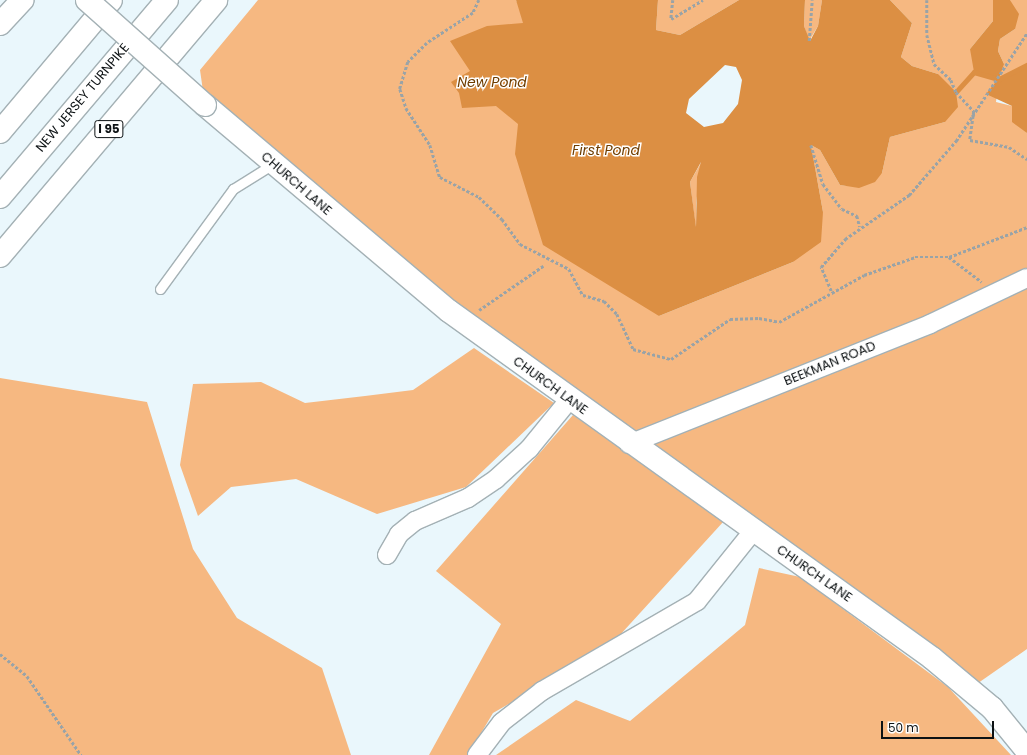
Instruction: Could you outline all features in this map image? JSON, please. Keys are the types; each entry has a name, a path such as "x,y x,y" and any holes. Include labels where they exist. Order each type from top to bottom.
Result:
{"main road":[{"path":"0,24 22,0"},
{"name":"CHURCH LANE","path":"87,0 204,105 462,321 629,444 971,688 1027,751"},
{"path":"0,132 111,0"},
{"name":"NEW JERSEY TURNPIKE","path":"0,197 167,0"},
{"name":"I 95","path":"0,256 216,0"},
{"path":"0,124 46,79"}],"street":[{"name":"BEEKMAN ROAD","path":"629,444 930,324 1027,278"},
{"path":"387,554 399,534 415,521 468,498 496,479 529,449 569,400"},
{"path":"477,755 502,722 542,691 697,601 753,531"}],"lane":[{"path":"160,289 234,189 273,164"}],"path":[{"path":"479,0 473,13 427,43 408,62 400,89 406,108 430,145 440,177 479,198 502,219 520,244 569,269 583,294 604,301 617,314 633,349 671,359 730,319 759,318 779,322 831,291 915,257 949,257 1027,227"},
{"path":"673,0 671,19 704,0"},
{"path":"810,41 812,0"},
{"path":"927,0 927,36 934,64 951,80 956,92 974,111"},
{"path":"831,291 821,267 860,227 909,195 956,141 974,111 1027,33"},
{"path":"974,111 970,140 1009,146 1027,159"},
{"path":"811,145 823,184 842,210 857,216 860,227"},
{"path":"949,257 985,284"},
{"path":"462,321 543,266"},
{"path":"0,654 27,676 82,755"}],"shaded area":[{"path":"258,0 516,0 659,316 793,262 823,212 811,145 820,150 840,185 848,186 882,173 890,137 945,122 938,74 912,66 901,57 912,23 890,0 993,0 993,21 970,49 1004,64 998,51 1000,39 1015,29 1010,0 1027,0 1027,65 999,79 996,102 1012,106 1027,133 1027,649 971,688 629,444 205,105 200,70"},
{"path":"658,0 739,0 680,35 656,30"},
{"path":"805,0 822,0 818,26 809,41 804,26"},
{"path":"702,161 696,203 696,229 690,182"},
{"path":"474,348 554,403 466,487 377,514 296,479 231,487 198,516 180,465 193,384 261,382 305,403 413,390"},
{"path":"0,378 147,402 193,549 237,618 322,668 351,755 0,755"},
{"path":"573,415 724,521 609,647 493,713 468,755 429,755 501,624 436,571"},
{"path":"759,568 800,577 948,687 1011,755 496,755 576,700 630,721 745,625"}],"water":[{"name":"First Pond","path":"516,0 658,0 656,30 680,35 739,0 805,0 804,26 810,41 818,26 822,0 890,0 912,23 901,57 912,66 938,74 956,92 958,107 945,122 890,137 882,173 875,182 859,188 840,185 820,150 811,145 823,212 821,242 793,262 659,316 543,245 515,154 518,124 496,106 462,108 459,93 451,82 470,71 450,41 487,26 523,23","holes":["725,65 736,67 742,80 738,104 723,123 704,127 686,113 689,99","701,162 697,177 696,227 690,182"]},
{"path":"993,0 1010,0 1019,14 1015,29 1000,39 998,51 1004,64 999,78 974,72 970,49 993,21"},
{"path":"1027,65 1027,133 1012,122 1012,106 986,94 999,78"}],"waterway":[{"path":"956,92 974,72 999,79 1027,65"}],"water label":[{"name":"New Pond","path":"492,82"}]}
